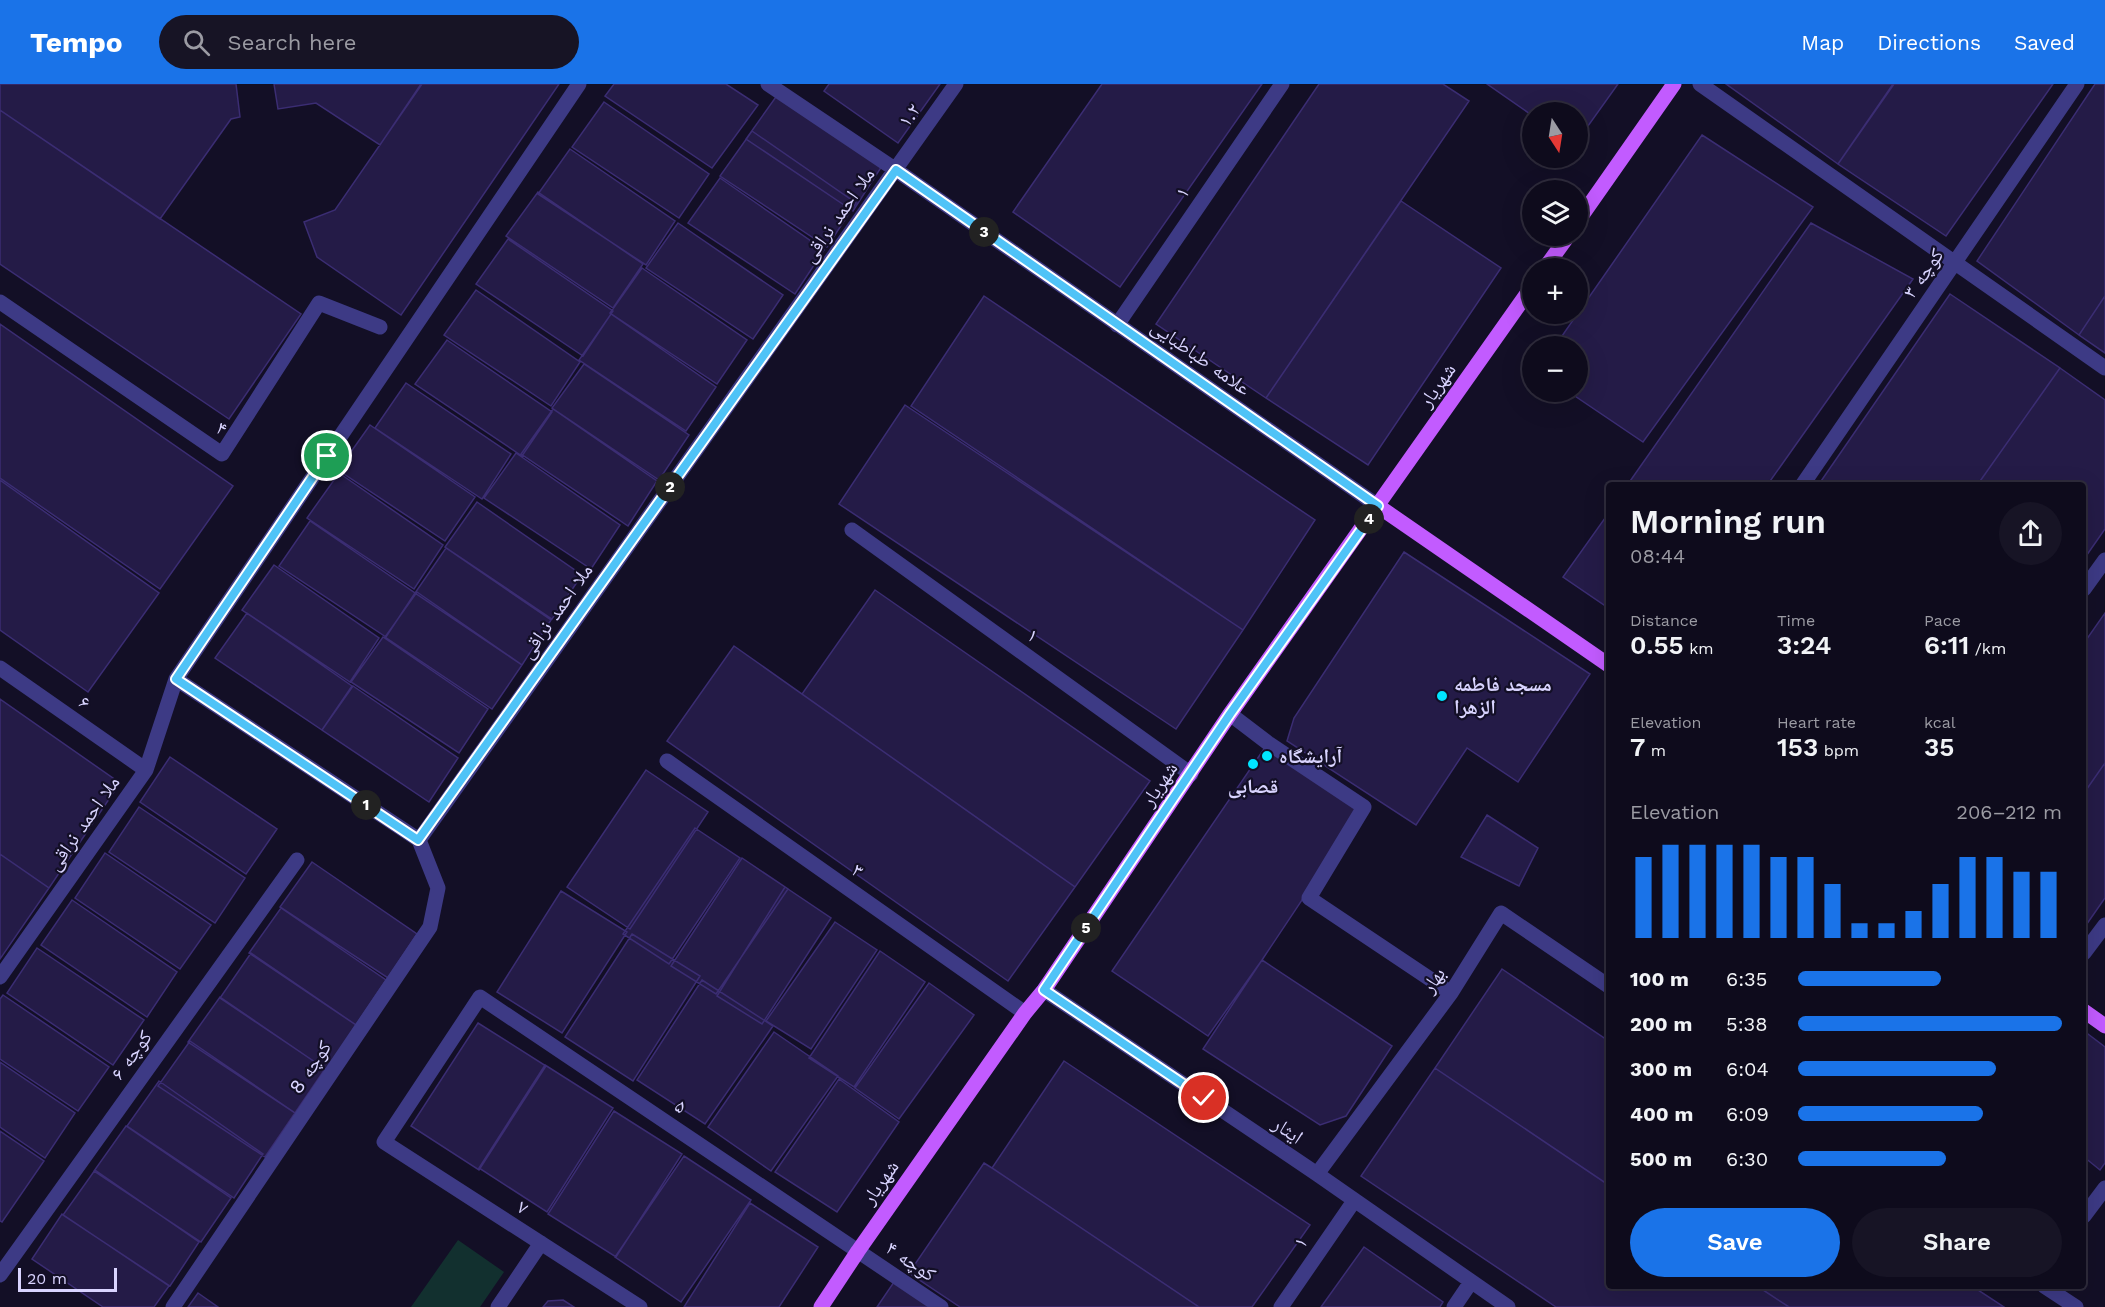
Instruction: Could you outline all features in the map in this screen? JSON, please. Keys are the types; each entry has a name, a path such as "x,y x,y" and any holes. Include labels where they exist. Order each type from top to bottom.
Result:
{"main road":[{"path":"1588,207 1674,84"},
{"name":"شهریار","path":"821,1307 1025,1013 1044,990 1230,714 1522,301"},
{"name":"علامه طباطبایی","path":"1378,506 1606,663"},
{"path":"2086,1012 2105,1026"}],"street":[{"name":"ملا احمد نراقی","path":"0,978 146,770 176,679 579,84"},
{"name":"علامه طباطبایی","path":"768,84 896,170 1378,506"},
{"name":"۱.۲","path":"896,170 956,84"},
{"name":"۱","path":"1117,325 1282,84"},
{"path":"1700,84 2105,368"},
{"name":"کوچه ۳","path":"1804,482 2077,84"},
{"name":"ملا احمد نراقی","path":"418,840 896,170"},
{"name":"۴","path":"0,302 222,454 319,303 380,327"},
{"name":"۱","path":"852,530 1191,774"},
{"path":"2086,586 2105,560"},
{"name":"۶","path":"0,668 146,770"},
{"path":"176,679 418,840"},
{"path":"1230,714 1364,807 1309,898 1451,993"},
{"name":"۳","path":"667,761 1025,1013"},
{"name":"کوچه 8","path":"173,1307 430,927 438,888 418,840"},
{"name":"کوچه ۶","path":"0,1275 297,860"},
{"name":"بهار","path":"1317,1174 1451,993 1501,913 1606,984"},
{"path":"2086,950 2105,925"},
{"name":"ایثار","path":"1044,990 1317,1174 1508,1307"},
{"name":"۵","path":"384,1142 480,997 858,1251"},
{"name":"۷","path":"384,1142 640,1307"},
{"path":"2086,1213 2105,1188"},
{"name":"۱","path":"1281,1307 1354,1201"},
{"path":"498,1307 541,1243"},
{"name":"کوچه ۴","path":"858,1251 941,1307"},
{"path":"1454,1307 1471,1282"},
{"path":"2049,1289 2076,1307"}],"green space":[{"path":"458,1240 504,1272 480,1307 411,1307"}],"building":[{"path":"0,84 236,84 240,117 231,119 160,219 0,110"},
{"path":"274,84 421,84 380,145 316,103 278,109"},
{"path":"422,84 559,84 401,315 317,257 304,222 335,210"},
{"path":"614,84 726,84 758,105 712,168 605,96"},
{"path":"829,84 940,84 898,143 824,91"},
{"path":"1102,84 1262,84 1120,287 1013,212"},
{"path":"1319,84 1443,84 1469,101 1266,398 1156,324"},
{"path":"1487,84 1618,84 1588,126 1588,102 1522,102 1522,108"},
{"path":"1726,84 1893,84 1838,164"},
{"path":"1894,84 2053,84 1946,236 1838,164"},
{"path":"2095,84 2105,84 2105,296 2079,335 1977,261"},
{"path":"778,94 882,166 853,211 746,139"},
{"path":"604,102 709,174 679,218 572,147"},
{"path":"0,110 301,314 229,419 0,264"},
{"path":"752,131 856,203 827,247 720,176"},
{"path":"1702,135 1813,207 1643,442 1584,402 1588,402 1588,336 1562,336 1570,324 1588,324 1588,299"},
{"path":"570,149 675,221 646,265 538,194"},
{"path":"720,178 824,250 795,294 688,223"},
{"path":"538,192 643,264 613,308 506,236"},
{"path":"1401,201 1501,268 1368,465 1266,398"},
{"path":"678,223 783,295 753,339 646,268"},
{"path":"1811,223 1913,279 1769,482 1629,482"},
{"path":"508,239 613,311 583,356 476,284"},
{"path":"642,268 747,340 717,384 610,313"},
{"path":"476,290 580,362 551,406 444,335"},
{"path":"1950,294 2060,368 1979,482 1820,482"},
{"path":"984,296 1315,520 1243,630 911,406"},
{"path":"2105,296 2105,353 2079,335"},
{"path":"611,314 716,387 686,431 579,360"},
{"path":"0,324 233,486 160,589 0,478"},
{"path":"447,340 552,412 522,456 415,384"},
{"path":"584,364 689,435 659,480 552,408"},
{"path":"2060,368 2105,400 2105,529 2086,556 2086,482 1979,482"},
{"path":"406,383 511,454 482,499 375,428"},
{"path":"905,405 1243,630 1176,729 839,504"},
{"path":"553,409 657,481 628,526 521,454"},
{"path":"370,425 475,497 445,541 338,470"},
{"path":"516,453 620,525 591,569 484,498"},
{"path":"339,473 443,545 414,589 307,518"},
{"path":"0,480 159,593 88,692 0,630"},
{"path":"477,502 582,575 552,619 445,547"},
{"path":"1606,517 1606,606 1563,577"},
{"path":"310,521 415,593 386,637 279,566"},
{"path":"446,548 551,620 522,665 415,593"},
{"name":"مسجد فاطمه الزهرا","path":"1404,552 1590,674 1518,782 1467,748 1416,825 1287,741 1294,718"},
{"path":"274,565 379,638 350,682 242,610"},
{"path":"875,590 1150,781 1075,887 802,694"},
{"path":"417,592 522,665 492,709 385,637"},
{"path":"247,613 352,686 322,730 215,658"},
{"path":"2105,613 2105,763 2086,790 2086,640"},
{"path":"383,637 488,709 459,753 351,682"},
{"path":"734,646 1075,887 1008,981 667,741"},
{"path":"353,686 458,758 429,802 322,730"},
{"path":"0,699 120,783 49,888 0,854"},
{"path":"1268,743 1364,807 1262,960 1208,1036 1112,971"},
{"path":"170,757 277,829 246,874 140,802"},
{"path":"2105,763 2105,898 2086,925 2086,790"},
{"path":"646,770 708,812 630,929 567,887"},
{"path":"139,807 245,878 215,923 109,852"},
{"path":"1487,815 1538,848 1519,886 1461,857"},
{"path":"695,828 740,858 669,964 623,934"},
{"path":"105,853 211,925 180,969 75,898"},
{"path":"0,854 49,888 0,959"},
{"path":"742,858 788,889 716,994 671,966"},
{"path":"312,862 417,934 388,978 280,907"},
{"path":"785,887 831,918 762,1024 717,996"},
{"path":"561,891 627,932 562,1033 497,992"},
{"path":"72,900 177,972 147,1017 41,945"},
{"path":"281,908 386,980 356,1025 249,953"},
{"path":"835,922 877,950 811,1049 766,1021"},
{"path":"632,934 700,976 633,1081 565,1037"},
{"path":"37,948 144,1020 113,1065 7,993"},
{"path":"880,951 925,982 854,1087 809,1058"},
{"path":"251,953 356,1025 327,1070 220,998"},
{"path":"1262,960 1392,1046 1346,1116 1320,1125 1203,1049"},
{"path":"1502,969 1606,1039 1606,1183 1435,1068"},
{"path":"702,980 773,1026 705,1124 637,1080"},
{"path":"929,983 974,1015 899,1119 855,1088"},
{"path":"3,995 109,1067 78,1111 0,1059 0,999"},
{"path":"220,997 325,1069 295,1113 188,1042"},
{"path":"478,1023 546,1066 479,1170 411,1126"},
{"path":"774,1032 838,1076 771,1171 708,1127"},
{"path":"2086,1033 2105,1047 2105,1163 2100,1170 2086,1159"},
{"path":"190,1041 295,1113 265,1157 158,1086"},
{"path":"1064,1061 1310,1225 1252,1307 1199,1307 992,1168"},
{"path":"0,1062 75,1113 45,1158 0,1127"},
{"path":"545,1065 613,1108 547,1212 479,1168"},
{"path":"1435,1068 1606,1183 1606,1289 1762,1289 1789,1307 1556,1307 1361,1176"},
{"path":"839,1079 899,1122 837,1212 775,1172"},
{"path":"159,1081 263,1154 234,1198 127,1126"},
{"path":"614,1111 682,1154 616,1257 548,1214"},
{"path":"126,1126 231,1198 201,1242 94,1171"},
{"path":"0,1131 44,1161 2,1222 0,1221"},
{"path":"684,1156 751,1200 681,1302 615,1257"},
{"path":"984,1163 1199,1307 960,1307 909,1273"},
{"path":"95,1170 199,1242 170,1286 63,1215"},
{"path":"750,1203 818,1247 779,1307 684,1307"},
{"path":"62,1214 169,1286 154,1307 103,1307 32,1259"},
{"path":"1364,1247 1443,1302 1440,1307 1321,1307"},
{"path":"894,1282 931,1307 877,1307"},
{"path":"1762,1289 1977,1289 2004,1307 1789,1307"},
{"path":"198,1293 218,1307 188,1307"},
{"path":"563,1300 574,1307 543,1307 548,1301"}],"place":[{"name":"مسجد فاطمه الزهرا","path":"1442,696"},
{"name":"آرایشگاه","path":"1267,756"},
{"name":"قصابی","path":"1253,764"}],"route":[{"path":"327,456 176,679 418,840 896,170 1378,506 1230,714 1044,990 1204,1098"}]}
